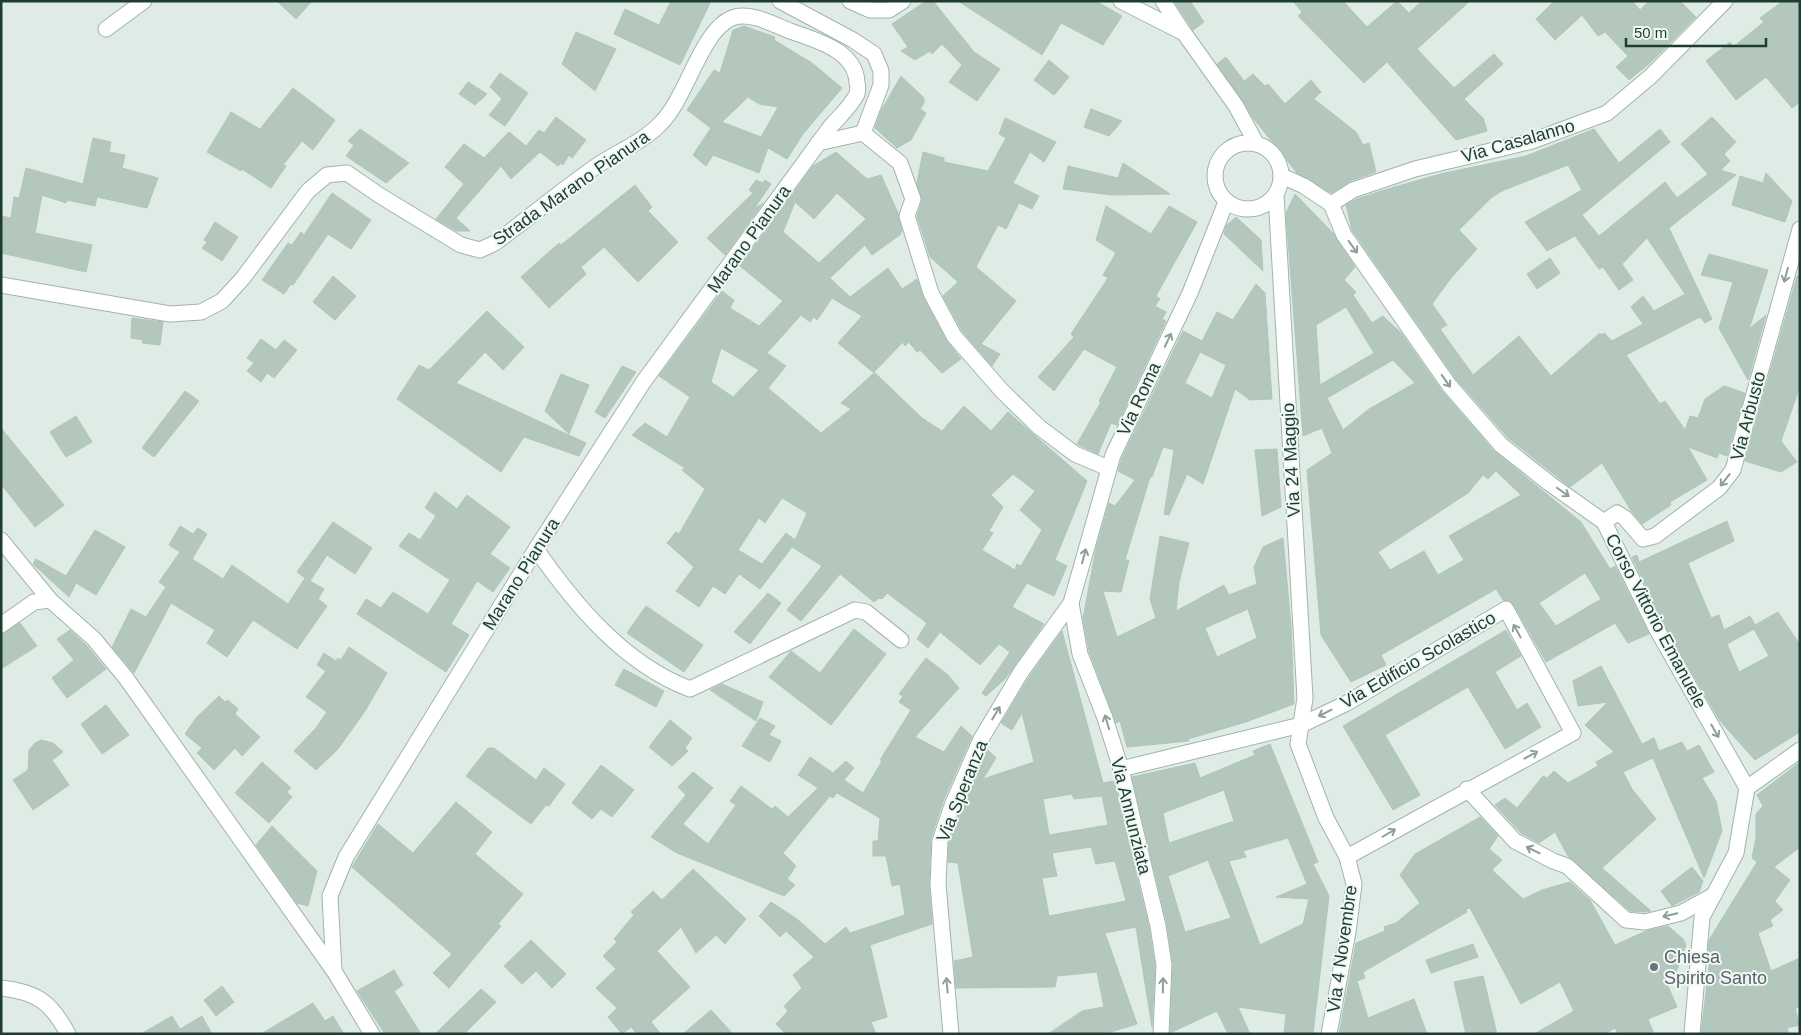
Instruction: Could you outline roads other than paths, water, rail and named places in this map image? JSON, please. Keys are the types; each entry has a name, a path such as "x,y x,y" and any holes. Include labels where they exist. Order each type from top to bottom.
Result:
{"street":[{"path":"106,29 144,1"},
{"path":"780,1 853,40 874,54 881,71 881,85 863,133"},
{"path":"850,1 870,10 889,10 903,1"},
{"path":"1121,1 1184,33"},
{"path":"1164,1 1184,33 1236,106 1256,143"},
{"name":"Via Casalanno","path":"1331,204 1353,190 1415,169 1532,141 1607,113 1652,76 1725,1"},
{"name":"Strada Marano Pianura","path":"1,285 170,314 201,312 222,301 243,278 308,191 327,175 347,173 461,245 480,250 496,243 599,165 639,141 662,123 673,109 685,88 692,68 704,51 716,27 733,18 755,18 819,42 848,58 857,75 858,92 846,111 830,126 818,143"},
{"path":"818,143 863,133"},
{"path":"863,133 900,163 913,199 906,216 931,293 954,336 1002,391 1039,427 1075,454 1108,468"},
{"path":"1245,142 1256,143 1275,155 1280,165 1282,176 1276,195 1269,203 1247,210 1236,208 1226,202 1219,194 1215,183 1218,161 1225,152 1245,142"},
{"name":"Marano Pianura","path":"372,1034 334,971 330,896 346,856 536,549 644,381 818,143"},
{"path":"1282,176 1304,186 1331,204"},
{"name":"Via 24 Maggio","path":"1276,195 1305,698 1301,726"},
{"name":"Via Roma","path":"1071,603 1108,468 1190,293 1226,202"},
{"name":"Corso Vittorio Emanuele","path":"1331,204 1344,235 1462,401 1501,445 1549,483 1604,522 1656,628 1748,788"},
{"name":"Via Arbusto","path":"1604,522 1617,513 1625,518 1643,539 1655,536 1719,488 1733,470 1800,228"},
{"path":"1,540 50,600 94,639 126,678 334,971"},
{"path":"536,549 556,577 607,633 634,658 678,685 690,689 855,610 866,612 901,640"},
{"path":"1,625 34,602 50,600"},
{"name":"Via Annunziata","path":"1071,603 1080,654 1106,718 1121,769 1158,926 1164,965 1161,1034"},
{"name":"Via Speranza","path":"951,1034 938,884 940,841 953,803 981,739 1021,672 1071,603"},
{"name":"Via Edificio Scolastico","path":"1121,769 1301,726 1347,703 1506,610 1573,733 1467,789 1346,857"},
{"name":"Via 4 Novembre","path":"1301,726 1298,744 1326,818 1346,857 1354,884 1348,932 1329,1034"},
{"path":"1692,1034 1702,917 1736,853 1748,788 1800,750"},
{"path":"1467,789 1515,840 1553,861 1567,866 1626,920 1645,922 1681,912 1714,895"},
{"path":"1,988 36,995 56,1012 68,1034"}],"place":[{"name":"Chiesa Spirito Santo","path":"1654,967"}]}
